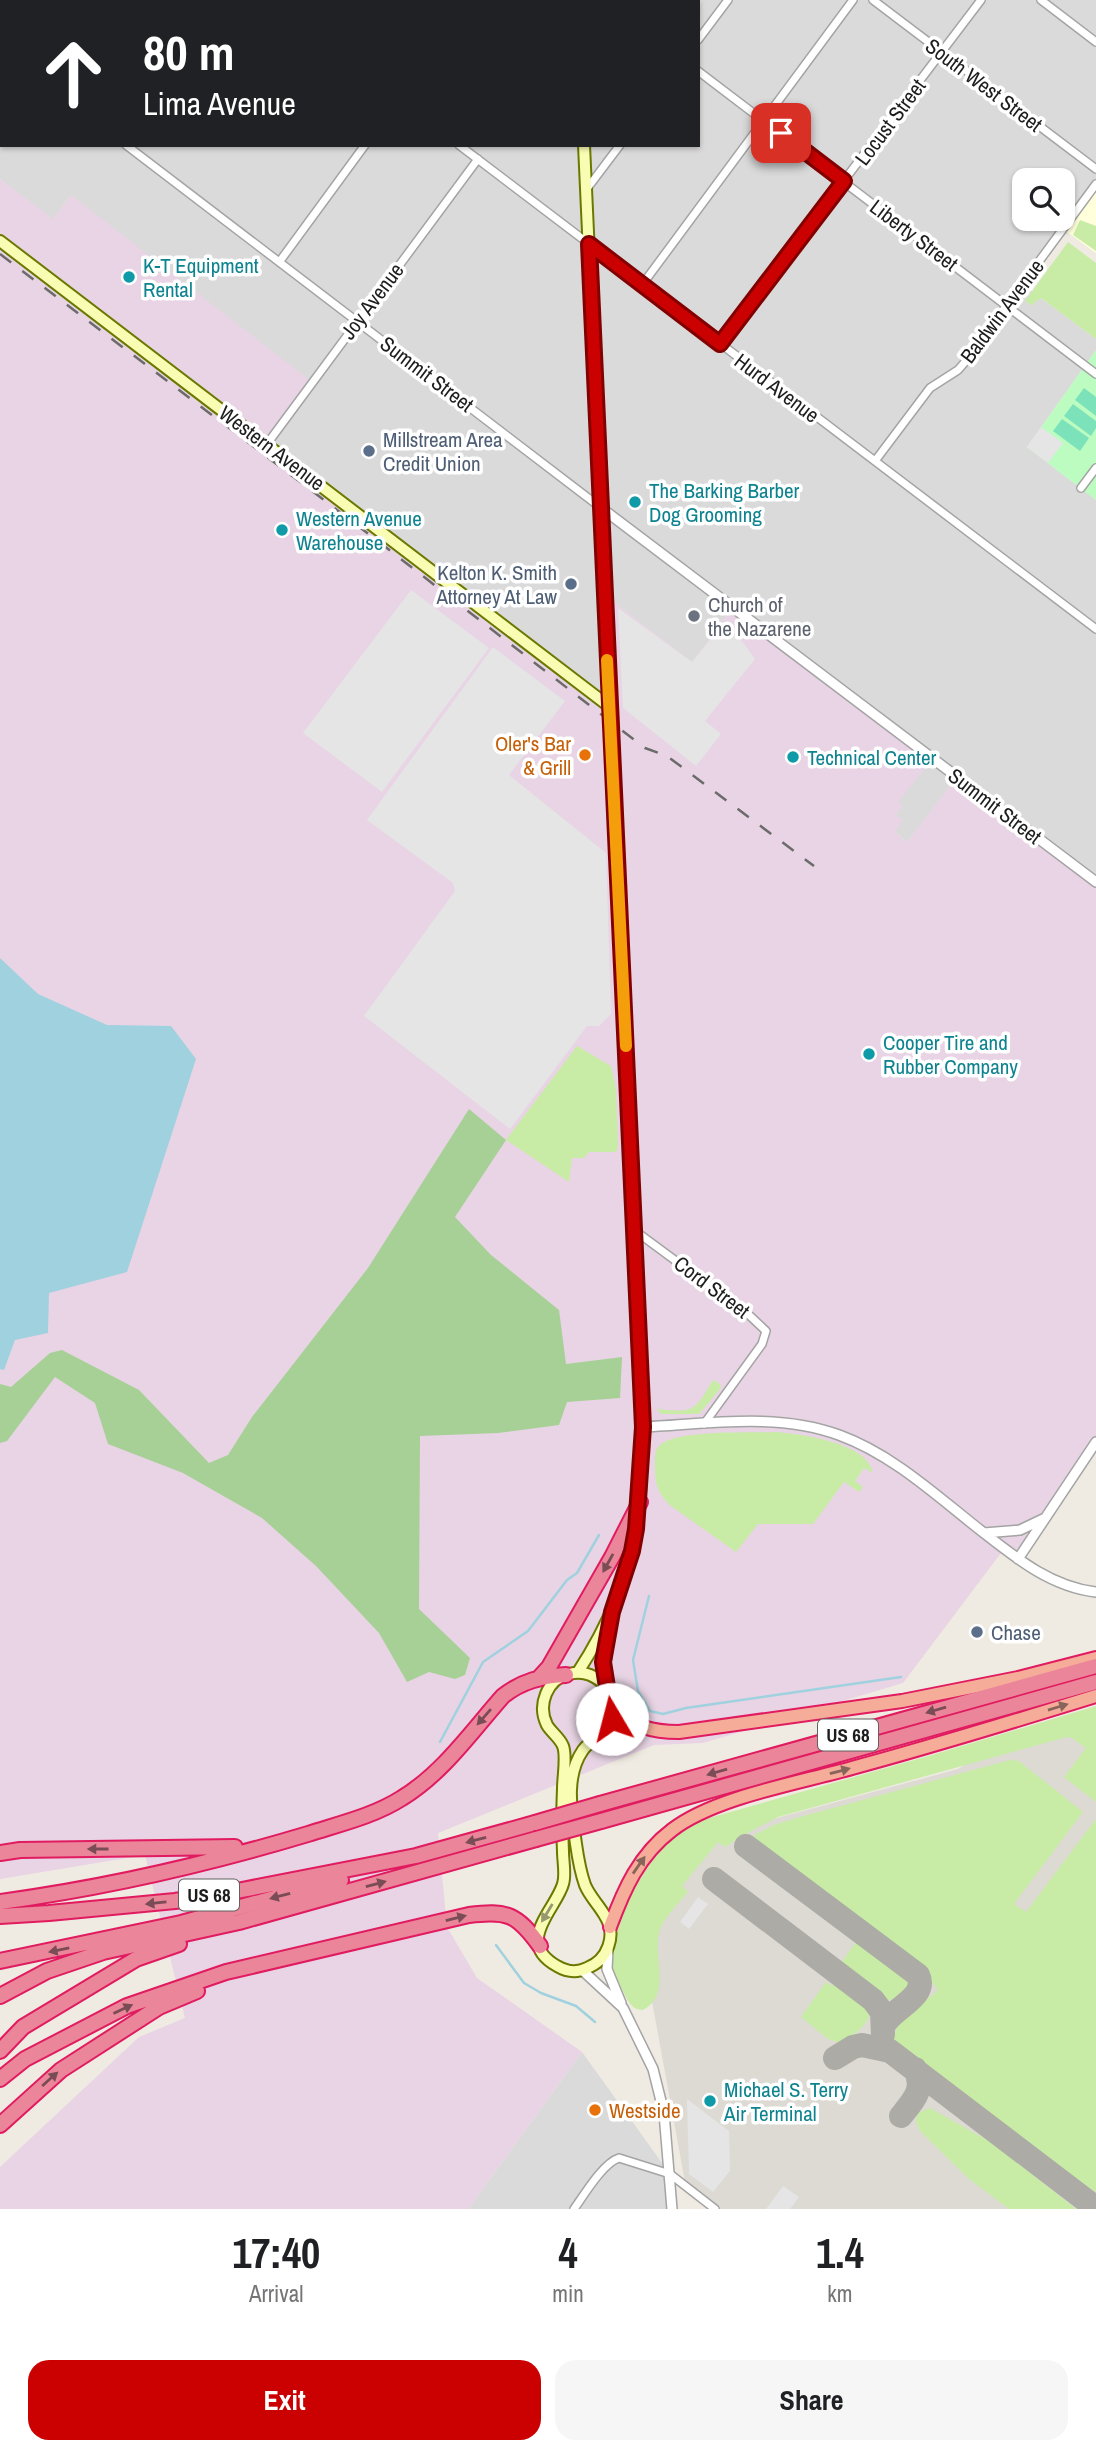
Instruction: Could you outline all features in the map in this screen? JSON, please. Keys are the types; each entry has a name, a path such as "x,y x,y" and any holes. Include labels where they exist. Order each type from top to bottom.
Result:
{"highway":[{"path":"538,1679 555,1656 640,1502"},
{"path":"614,1708 641,1728 679,1732 902,1701 1018,1678 1096,1658"},
{"name":"US 68","path":"0,1916 175,1901 416,1856 1096,1666"},
{"path":"0,1902 118,1881 265,1847 370,1814 402,1798 428,1779 503,1696 516,1686 538,1679 572,1674"},
{"name":"US 68","path":"0,2051 23,2027 136,1959 239,1922 1096,1682"},
{"path":"610,1927 630,1878 641,1860 663,1838 693,1816 741,1799 926,1748 1096,1696"},
{"path":"0,1853 20,1850 265,1847"},
{"path":"0,1961 181,1923 388,1867 416,1856"},
{"path":"0,2079 25,2059 127,2006 226,1972 469,1915 492,1912 503,1913 520,1921 540,1946"},
{"path":"0,1996 47,1971 103,1952 239,1922"},
{"path":"0,2125 61,2070 159,2007 271,1962"}],"main road":[{"path":"572,1674 594,1649 612,1612 632,1551 640,1502 643,1427 584,147"},
{"name":"Western Avenue","path":"0,241 610,707"},
{"path":"607,1687 589,1674 572,1674 555,1681 547,1690 543,1702 543,1714 548,1726 564,1747 564,1883 540,1925 540,1946 552,1963 561,1969 582,1970 593,1966 602,1959 611,1938 610,1927 586,1887 579,1867 570,1793 575,1769 583,1750 607,1729 614,1708 603,1662 612,1612"}],"street":[{"path":"700,37 728,0"},
{"path":"642,285 853,0"},
{"name":"South West Street","path":"873,0 1096,169"},
{"name":"Locust Street","path":"720,344 981,0"},
{"path":"1041,0 1096,42"},
{"name":"Liberty Street","path":"700,72 1096,374"},
{"name":"Summit Street","path":"129,147 1096,882"},
{"path":"280,261 364,147"},
{"name":"Hurd Avenue","path":"462,147 1096,629"},
{"path":"586,190 618,147"},
{"name":"Joy Avenue","path":"267,444 478,159"},
{"name":"Baldwin Avenue","path":"875,461 925,393 958,370 1096,184"},
{"path":"1081,488 1096,468"},
{"name":"Cord Street","path":"634,1230 747,1313 766,1331 762,1344 704,1424"},
{"path":"643,1427 780,1422 821,1429 841,1436 888,1460 1018,1559 1058,1581 1096,1592"},
{"path":"1018,1559 1096,1442"},
{"path":"984,1533 1020,1530 1045,1518"},
{"path":"608,1949 607,1969 646,2053 657,2084 664,2113 672,2209"},
{"path":"582,1970 623,2008"},
{"path":"574,2209 613,2160 626,2159 670,2174 715,2209"}],"shaded area":[{"path":"700,0 1096,0 1096,184 1075,212 1075,168 1012,168 1012,231 1061,231 1022,284 1096,339 1096,350 1027,447 1096,500 1096,882 957,778 907,842 895,832 897,802 932,759 733,607 692,663 605,595 610,707 267,444 70,196 53,220 0,179 0,147 700,147"},
{"path":"0,179 53,219 71,195 312,382 267,443 609,706 605,595 692,662 733,607 932,759 898,802 903,805 896,815 903,820 895,832 907,842 957,777 1096,882 1096,1442 1018,1559 1004,1549 903,1683 703,1743 654,1745 438,1833 447,1927 477,1978 582,2052 468,2209 0,2209 0,2167 139,2037 185,2018 145,1855 0,1879"},
{"path":"1096,184 1096,253 1066,231 1075,231 1075,213"},
{"path":"1041,427 1063,443 1048,463 1027,447"},
{"path":"411,590 489,648 382,792 303,733"},
{"path":"618,608 692,662 720,627 742,641 755,659 705,721 721,734 696,766 623,708"},
{"path":"493,647 565,701 509,775 606,853 611,1014 599,1026 587,1026 510,1129 364,1016 455,891 453,883 367,820"},
{"path":"1096,1719 1096,2209 721,2209 685,2182 649,1985 647,1898 692,1841 958,1769 995,1746"},
{"path":"698,1897 708,1904 689,1929 680,1922"},
{"path":"582,2052 670,2174 672,2209 468,2209"},
{"path":"687,2099 729,2131 730,2171 713,2192 689,2174"},
{"path":"783,2186 799,2197 790,2209 766,2209"}],"green space":[{"path":"1080,220 1096,226 1096,251 1073,235"},
{"path":"1068,242 1096,263 1096,339 1041,298 1031,305 1025,301"},
{"path":"1096,350 1096,500 1027,447"},
{"path":"1084,388 1096,397 1096,416 1075,400"},
{"path":"1073,404 1096,421 1096,428 1091,436 1064,416"},
{"path":"1062,419 1089,438 1080,451 1053,431"},
{"path":"577,1046 611,1066 616,1089 618,1147 616,1152 589,1152 584,1158 572,1158 569,1182 506,1140"},
{"path":"469,1109 506,1140 455,1217 491,1255 559,1310 566,1364 622,1357 620,1398 567,1402 559,1425 498,1433 420,1436 419,1609 470,1658 465,1675 455,1679 429,1672 407,1682 379,1633 316,1566 262,1518 183,1473 108,1444 95,1403 55,1377 7,1441 0,1443 0,1384 11,1387 50,1353 62,1350 139,1390 209,1463 228,1455 252,1417 368,1268"},
{"path":"713,1380 720,1384 721,1388 699,1414 661,1414 657,1409 679,1411 692,1408"},
{"path":"778,1432 818,1438 848,1448 869,1463 873,1473 864,1468 855,1481 863,1487 859,1492 844,1482 813,1524 758,1524 736,1552 671,1506 660,1493 655,1456 659,1446 667,1441 697,1434"},
{"path":"1096,1706 1096,1802 1064,1777 1086,1748 1067,1737 778,1817 725,1847 718,1842 682,1886 688,1892 667,1917 659,1933 660,1975 657,1995 643,2010 632,2006 628,2000 612,1964 616,1934 629,1900 647,1868 667,1844 684,1830 702,1820"},
{"path":"1010,1760 1019,1761 1083,1812 1014,1904 1026,1912 1096,1819 1096,2192 894,2041 898,2026 910,2012 938,1990 922,1969 756,1842 754,1835 800,1817"},
{"path":"859,1938 912,1978 912,1985 905,1992 883,2001 838,1967"},
{"path":"836,1981 870,2007 865,2024 840,2043 828,2039 801,2017 826,1982 832,1986"},
{"path":"930,2108 992,2143 1076,2209 1009,2209 969,2179 919,2130 916,2121 918,2113"}],"water":[{"path":"0,958 38,994 107,1025 171,1026 196,1059 127,1272 49,1293 48,1333 15,1340 4,1370 0,1369"}],"waterway":[{"path":"440,1742 483,1662 528,1631 567,1580 577,1573 599,1535"},
{"path":"649,1596 633,1660 638,1691 650,1711 663,1714 686,1708 901,1677"},
{"path":"496,1945 524,1983 541,1993 576,2006 595,2022"}],"taxiway":[{"path":"746,1846 918,1975 920,1983 914,1997 887,2020 883,2027"},
{"path":"714,1879 873,2000 882,2012 883,2035"},
{"path":"835,2058 853,2047 862,2045 890,2051 1096,2208"},
{"path":"901,2116 917,2094 919,2083 915,2069"}],"railway":[{"path":"0,254 645,748 667,756 814,866"}],"slow traffic":[{"path":"607,660 626,1046"}],"place":[{"name":"K-T Equipment Rental","path":"129,277"},
{"name":"Millstream Area Credit Union","path":"369,451"},
{"name":"The Barking Barber Dog Grooming","path":"635,502"},
{"name":"Western Avenue Warehouse","path":"282,530"},
{"name":"Kelton K. Smith Attorney At Law","path":"571,584"},
{"name":"Church of the Nazarene","path":"694,616"},
{"name":"Oler's Bar & Grill","path":"585,755"},
{"name":"Technical Center","path":"793,757"},
{"name":"Cooper Tire and Rubber Company","path":"869,1054"},
{"name":"Chase","path":"977,1632"},
{"name":"Michael S. Terry Air Terminal","path":"710,2101"},
{"name":"Westside","path":"595,2110"}],"route":[{"path":"612,1719 614,1708 603,1662 612,1612 632,1551 636,1529 640,1502 643,1427 589,244 720,344 844,181 781,133"}]}
